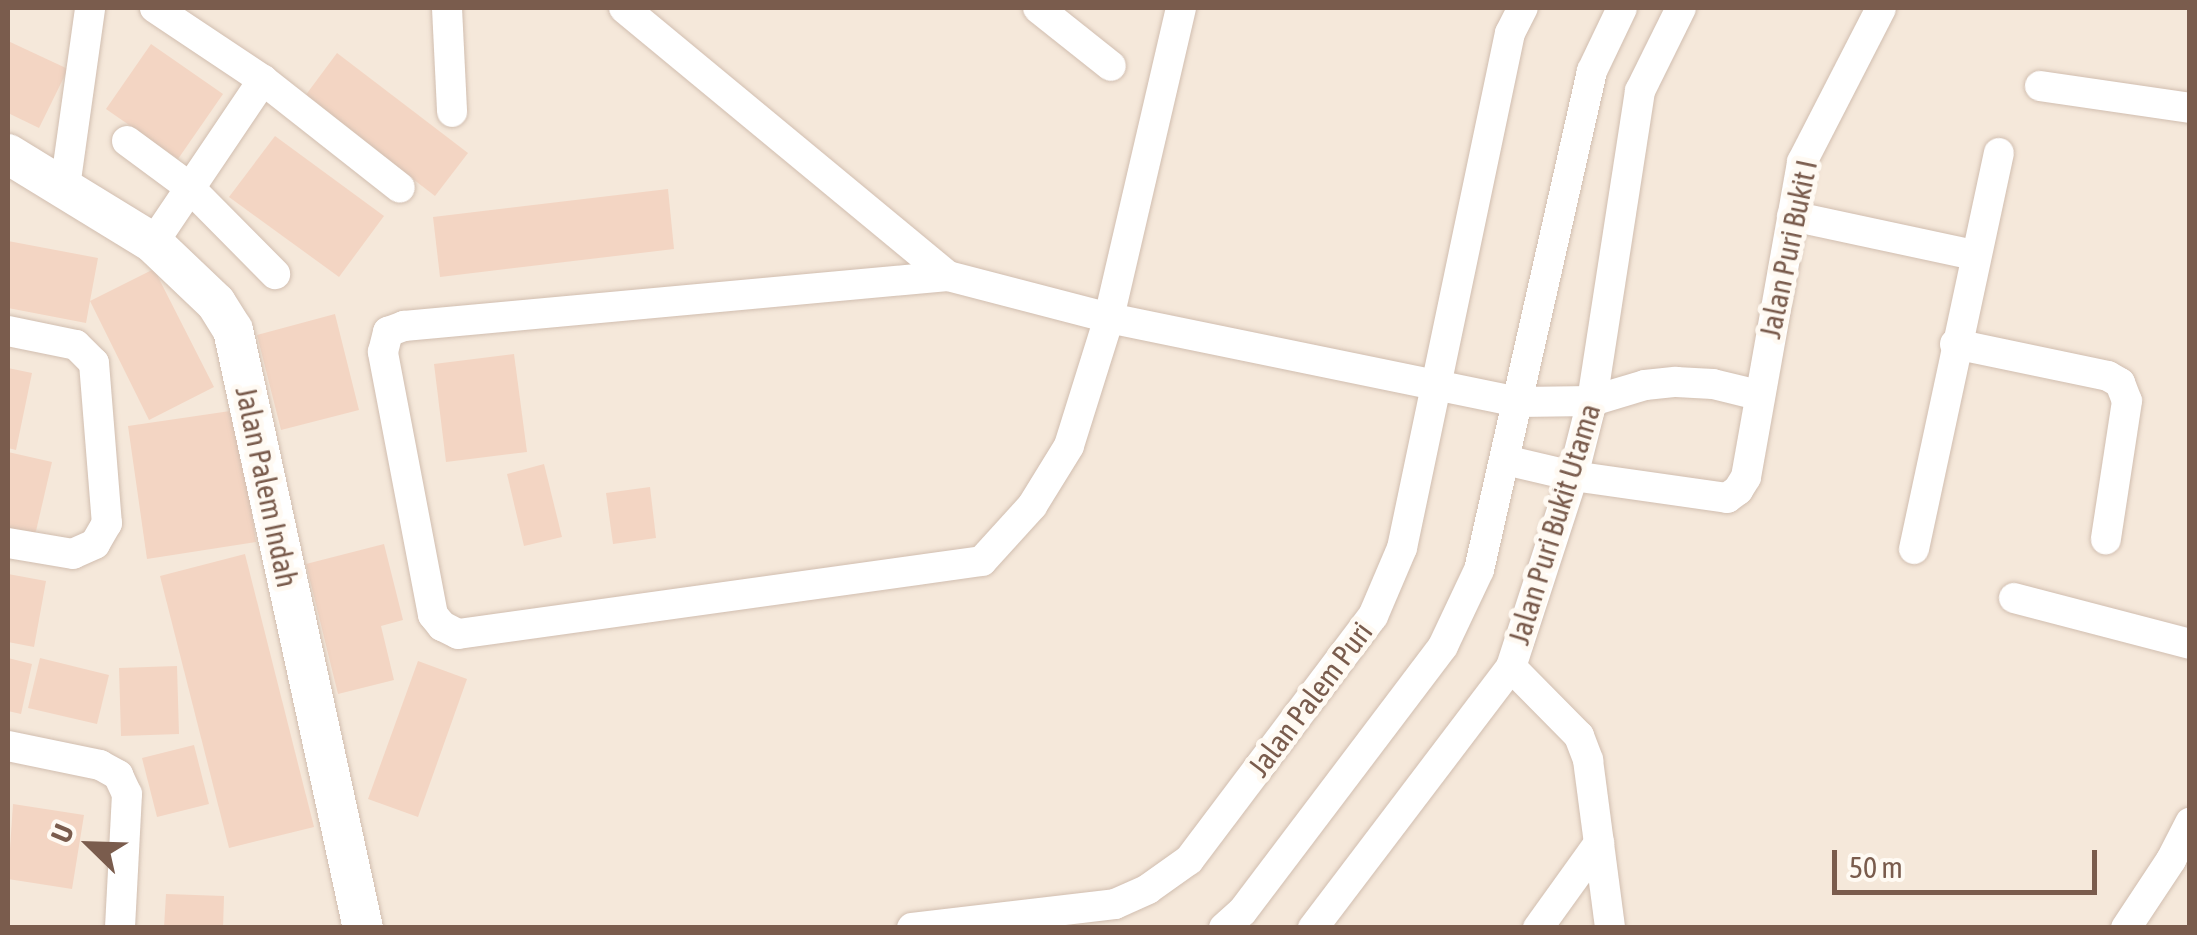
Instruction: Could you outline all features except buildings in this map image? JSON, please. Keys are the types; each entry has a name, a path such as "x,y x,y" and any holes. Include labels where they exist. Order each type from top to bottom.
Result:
{"street":[{"path":"65,187 90,8"},
{"path":"155,8 264,80 400,188"},
{"path":"624,8 948,276"},
{"path":"1038,8 1111,66"},
{"path":"1180,8 1109,318 1069,446 1032,506 982,561 458,634 433,614 383,352 388,332 404,326 948,276 1109,318 1514,401 1592,401 1645,385 1676,382 1713,384 1758,395"},
{"name":"Jalan Palem Puri","path":"912,928 1115,904 1148,889 1190,860 1373,616 1402,548 1510,33 1523,8"},
{"path":"1224,928 1242,912 1443,646 1479,570 1505,460 1514,401 1592,71 1622,8"},
{"name":"Jalan Puri Bukit Utama","path":"1314,928 1511,667 1574,476 1592,401 1640,91 1681,8"},
{"name":"Jalan Puri Bukit I","path":"1574,476 1727,498 1746,477 1802,162 1882,8"},
{"path":"445,9 452,112"},
{"path":"154,243 188,186 264,80"},
{"path":"2040,86 2190,108"},
{"path":"126,141 188,186 275,274"},
{"path":"1914,549 1999,153"},
{"name":"Jalan Palem Indah","path":"8,154 154,243 216,303 234,330 363,928"},
{"path":"1792,216 1974,256"},
{"path":"8,330 54,338 89,354 94,363 107,524 95,544 72,554 8,543"},
{"path":"1956,344 2120,383 2126,401 2106,539"},
{"path":"1505,460 1574,476"},
{"path":"2014,598 2190,644"},
{"path":"1511,667 1578,736 1588,760 1610,928"},
{"path":"8,746 100,765 118,775 127,794 120,928"},
{"path":"2126,928 2189,825"},
{"path":"1538,928 1599,843"}],"shaded area":[{"path":"8,8 2189,8 2189,927 8,927"}]}
